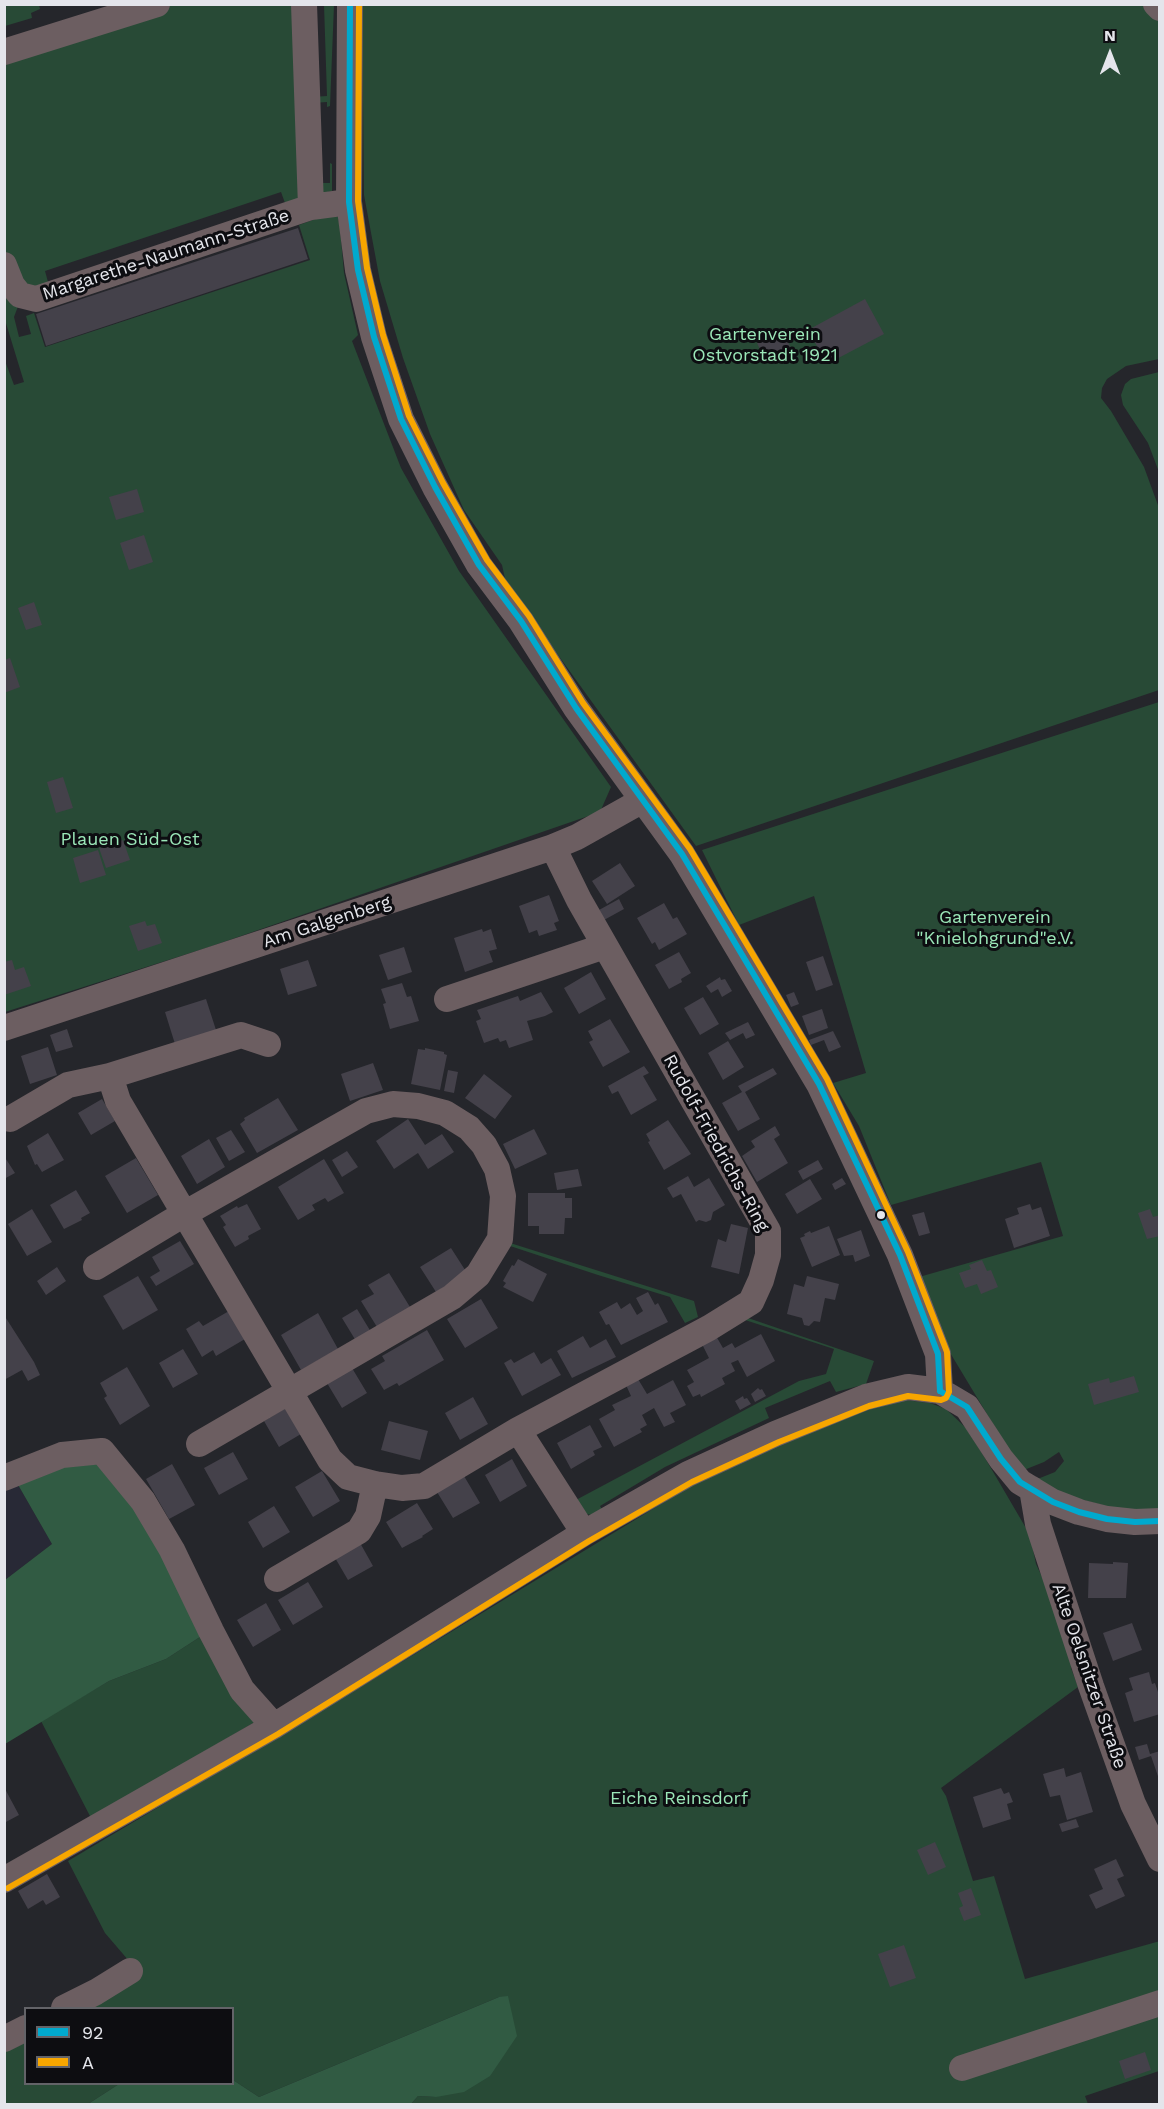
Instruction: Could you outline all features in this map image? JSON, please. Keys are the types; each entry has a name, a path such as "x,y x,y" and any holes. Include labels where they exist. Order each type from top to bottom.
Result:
{"street":[{"path":"4,52 158,4"},
{"name":"Margarethe-Naumann-Straße","path":"304,4 311,207"},
{"path":"350,4 349,202 358,270 366,304 374,337 401,419 435,487 479,565 521,621 576,708 682,854 819,1084 900,1255 938,1354 940,1391"},
{"path":"1156,4 1160,8"},
{"name":"Margarethe-Naumann-Straße","path":"4,265 12,285 20,295 36,299 311,207 349,202"},
{"name":"Am Galgenberg","path":"4,1028 553,847 577,837 643,800"},
{"name":"Rudolf-Friedrichs-Ring","path":"110,1076 118,1101 330,1460 348,1477 402,1488 424,1486 518,1430 709,1328 751,1302 761,1280 768,1255 768,1232 579,900 553,847"},
{"path":"447,999 605,946"},
{"path":"10,1119 68,1085 110,1076 241,1035 268,1044"},
{"path":"96,1267 184,1214 366,1111 393,1104 418,1106 446,1113 470,1128 484,1145 497,1170 503,1196 500,1239 478,1275 452,1297 199,1444"},
{"path":"4,1880 274,1726 584,1533 688,1474 775,1434 867,1397 908,1387 940,1391 967,1407 1020,1482 1053,1502 1098,1516 1136,1522 1160,1521"},
{"path":"518,1430 584,1533"},
{"path":"4,1478 62,1455 102,1451 143,1501 166,1540 210,1632 242,1690 274,1726"},
{"path":"277,1579 359,1531 368,1516 375,1484"},
{"name":"Alte Oelsnitzer Straße","path":"1032,1489 1038,1524 1091,1686 1133,1804 1160,1859"},
{"path":"66,2007 130,1971"},
{"path":"962,2068 1160,2003"},
{"path":"4,2039 24,2029"}],"shaded area":[{"path":"4,1469 17,1483 52,1544 5,1580"}],"green space":[{"path":"4,5 39,5 40,9 31,13 32,18 5,26"},
{"path":"157,5 304,5 311,207 289,214 281,192 45,271 51,293 36,299 5,265 5,52"},
{"path":"324,5 334,5 330,106 327,107 327,102 312,103 312,97 327,96"},
{"name":"Gartenverein Ostvorstadt 1921","path":"362,5 1149,5 1160,16 1159,359 1126,366 1107,379 1102,388 1101,398 1144,467 1159,508 1159,690 696,846 506,583 502,565 464,510 430,434 403,358 380,281 364,195"},
{"path":"330,163 332,164 332,191 320,194 317,183 330,183"},
{"name":"Plauen Süd-Ost","path":"332,213 338,217 344,273 358,335 352,341 401,468 459,571 611,787 600,812 209,947 5,1012 4,358 14,385 24,382 5,320 5,277 20,301 14,317 19,337 31,334 26,316 34,313 45,347 310,260 299,225"},
{"path":"1160,372 1159,472 1148,443 1123,405 1121,395 1125,384 1131,379"},
{"name":"Gartenverein \"Knielohgrund\"e.V.","path":"1159,702 1159,1514 1139,1515 1057,1493 1035,1480 1055,1472 1064,1461 1059,1452 1044,1462 1024,1470 1008,1449 949,1351 919,1277 1063,1236 1041,1162 891,1205 859,1126 833,1083 866,1073 814,896 739,925 702,850"},
{"path":"507,1242 694,1301 698,1317 685,1323 670,1297 504,1244"},
{"path":"748,1318 874,1361 866,1384 836,1392 830,1381 765,1408 769,1418 665,1467 600,1506 603,1511 592,1515 586,1514 574,1501 799,1381 826,1374 834,1349 742,1319"},
{"name":"Eiche Reinsdorf","path":"905,1400 930,1403 946,1409 966,1428 1030,1535 1036,1564 1052,1598 1073,1663 1071,1668 1078,1687 941,1788 946,1796 973,1881 994,1876 1025,1979 1160,1941 1159,2071 1085,2096 1088,2104 411,2104 418,2096 436,2097 499,1997 259,2097 234,2081 234,2007 78,2007 141,1975 105,1933 68,1861 684,1490 795,1435 867,1408"},
{"path":"90,1446 143,1520 203,1635 166,1659 109,1681 5,1744 5,1580 52,1544 17,1483"},
{"path":"203,1635 255,1722 91,1818 41,1721 109,1681 166,1659"},
{"path":"508,1996 517,2036 490,2076 464,2092 436,2097 418,2096 411,2104 88,2104 117,2085 234,2085 234,2081 259,2097 499,1997"},
{"path":"24,2035 24,2085 117,2085 88,2104 5,2104 5,2045"}],"building":[{"path":"298,228 308,259 46,346 36,314"},
{"path":"865,299 884,334 827,364 808,330"},
{"path":"783,332 792,350 766,362 757,343"},
{"path":"137,489 144,512 116,520 109,497"},
{"path":"144,535 153,562 129,570 120,543"},
{"path":"34,602 42,625 26,630 18,608"},
{"path":"10,658 20,687 4,693 4,660"},
{"path":"63,777 73,808 56,813 47,782"},
{"path":"123,840 130,860 106,868 99,848"},
{"path":"98,850 106,875 80,883 73,858"},
{"path":"620,863 635,886 607,904 592,881"},
{"path":"549,895 559,921 554,923 557,930 539,936 537,930 529,933 519,906"},
{"path":"619,899 624,909 604,920 599,910"},
{"path":"664,903 673,919 677,917 687,934 659,950 655,942 652,944 637,918"},
{"path":"145,921 147,926 155,924 162,943 138,951 129,926"},
{"path":"482,929 483,932 491,929 497,949 489,951 493,962 465,972 454,938"},
{"path":"404,947 412,972 388,980 379,955"},
{"path":"679,952 691,973 681,979 682,982 669,989 655,965"},
{"path":"823,956 833,985 816,991 806,962"},
{"path":"12,960 15,970 24,967 31,986 4,995 4,962"},
{"path":"308,960 317,986 288,995 280,969"},
{"path":"591,972 606,999 579,1014 564,988"},
{"path":"720,977 721,980 725,979 732,991 722,997 718,989 711,993 706,986"},
{"path":"402,983 407,997 411,996 419,1021 390,1029 383,1004 386,1003 381,989"},
{"path":"541,992 553,1012 527,1021 533,1040 509,1048 506,1040 500,1042 498,1038 484,1043 476,1021 481,1019 477,1010 518,996 520,1001"},
{"path":"794,992 799,1004 791,1007 786,995"},
{"path":"703,997 719,1024 700,1035 684,1008"},
{"path":"206,999 216,1030 175,1044 165,1012"},
{"path":"822,1009 828,1028 809,1035 802,1016"},
{"path":"610,1019 630,1052 603,1067 589,1042 593,1040 588,1031"},
{"path":"748,1022 755,1035 746,1039 743,1033 730,1040 725,1033"},
{"path":"67,1029 73,1047 56,1052 50,1035"},
{"path":"833,1031 841,1047 829,1052 824,1040 811,1045 809,1040"},
{"path":"728,1041 744,1067 723,1080 708,1053"},
{"path":"48,1047 57,1075 30,1084 21,1056"},
{"path":"425,1048 444,1052 447,1055 440,1090 411,1084 418,1049 425,1050"},
{"path":"373,1063 383,1090 350,1101 341,1074"},
{"path":"644,1066 649,1073 643,1076 657,1100 631,1115 618,1091 612,1094 608,1086"},
{"path":"773,1068 777,1074 745,1092 760,1119 738,1131 722,1103 742,1092 738,1086"},
{"path":"448,1070 458,1072 454,1093 444,1091"},
{"path":"484,1074 512,1096 495,1119 465,1098"},
{"path":"278,1098 298,1130 257,1153 240,1124 245,1120 244,1118"},
{"path":"102,1099 115,1121 91,1135 78,1113"},
{"path":"408,1119 425,1145 442,1134 454,1152 428,1169 418,1153 394,1169 376,1141"},
{"path":"668,1120 691,1154 664,1170 646,1134"},
{"path":"775,1126 780,1135 774,1139 788,1163 757,1182 742,1156 755,1147 751,1141"},
{"path":"534,1129 547,1154 515,1169 503,1144"},
{"path":"231,1130 245,1152 229,1161 216,1138"},
{"path":"48,1133 64,1160 42,1172 37,1164 35,1165 27,1146"},
{"path":"209,1139 225,1167 197,1184 181,1156"},
{"path":"347,1151 358,1167 342,1177 332,1160"},
{"path":"4,1156 15,1173 4,1179"},
{"path":"136,1158 158,1195 127,1213 105,1176"},
{"path":"324,1159 344,1193 328,1202 325,1198 312,1205 315,1210 298,1220 278,1187"},
{"path":"818,1160 823,1169 803,1180 798,1171"},
{"path":"578,1169 582,1186 557,1190 554,1173"},
{"path":"688,1176 694,1187 709,1178 725,1205 713,1212 711,1220 696,1222 681,1194 673,1198 667,1188"},
{"path":"842,1178 846,1184 835,1190 832,1184"},
{"path":"810,1179 822,1199 797,1214 785,1194"},
{"path":"76,1190 90,1213 64,1229 50,1205"},
{"path":"528,1193 565,1193 565,1198 572,1198 572,1218 565,1218 564,1234 539,1234 539,1226 528,1226"},
{"path":"247,1204 261,1229 235,1247 223,1227 226,1225 220,1216 237,1206 238,1208"},
{"path":"1030,1204 1032,1210 1041,1207 1050,1236 1014,1248 1005,1219 1019,1214 1017,1208"},
{"path":"32,1209 52,1242 27,1256 8,1224"},
{"path":"1150,1209 1153,1217 1160,1215 1160,1236 1147,1239 1138,1213"},
{"path":"924,1212 930,1233 919,1236 912,1215"},
{"path":"731,1224 748,1228 739,1274 711,1267 718,1239 726,1242"},
{"path":"829,1226 840,1255 812,1267 800,1238 810,1231 811,1233"},
{"path":"861,1230 870,1256 855,1262 853,1255 844,1256 837,1239"},
{"path":"180,1241 194,1264 156,1286 150,1277 160,1271 152,1257"},
{"path":"451,1248 467,1273 436,1292 420,1267"},
{"path":"518,1259 547,1274 533,1302 503,1287 506,1283 503,1281"},
{"path":"982,1260 987,1271 991,1270 998,1287 981,1294 977,1284 965,1288 959,1273 971,1269 969,1265"},
{"path":"57,1267 66,1281 46,1295 37,1281"},
{"path":"389,1273 410,1307 377,1327 361,1301 374,1294 368,1285"},
{"path":"138,1276 158,1310 123,1330 103,1296"},
{"path":"807,1276 839,1284 835,1300 825,1298 820,1322 814,1321 809,1326 804,1325 802,1318 787,1314 794,1284 804,1287"},
{"path":"648,1292 655,1305 658,1303 668,1322 621,1345 599,1312 617,1302 621,1309 630,1303 637,1315 643,1311 636,1298"},
{"path":"481,1299 498,1328 465,1348 447,1319"},
{"path":"357,1309 371,1332 356,1341 342,1318"},
{"path":"229,1311 245,1339 216,1356 213,1350 202,1357 186,1329 199,1321 203,1326"},
{"path":"318,1313 338,1349 301,1370 281,1335"},
{"path":"4,1315 40,1375 28,1381 22,1370 4,1380"},
{"path":"427,1330 444,1360 399,1386 397,1383 384,1390 371,1369 385,1361 382,1356"},
{"path":"761,1334 775,1361 747,1377 738,1360 731,1363 735,1371 722,1378 725,1384 701,1397 700,1394 693,1397 687,1386 694,1382 687,1370 709,1358 702,1344 716,1336 723,1348 732,1343 735,1348"},
{"path":"583,1336 590,1348 606,1339 616,1357 572,1378 557,1351"},
{"path":"183,1349 198,1374 173,1388 159,1363"},
{"path":"534,1352 541,1364 551,1358 561,1375 522,1396 504,1363 511,1359 514,1363"},
{"path":"127,1367 150,1406 120,1425 104,1398 107,1396 100,1383"},
{"path":"352,1368 367,1393 342,1408 327,1383"},
{"path":"1134,1376 1139,1392 1094,1405 1088,1384 1109,1378 1110,1383"},
{"path":"638,1379 647,1394 673,1380 686,1405 670,1413 675,1422 664,1427 654,1408 642,1415 647,1425 640,1429 642,1432 614,1447 599,1419 615,1410 612,1405 631,1396 626,1385"},
{"path":"758,1388 762,1389 766,1396 755,1402 751,1394"},
{"path":"743,1396 751,1404 740,1410 735,1401"},
{"path":"473,1397 488,1424 460,1440 445,1413"},
{"path":"286,1408 301,1434 279,1447 264,1421"},
{"path":"389,1421 428,1431 420,1460 381,1450"},
{"path":"590,1425 602,1447 593,1451 595,1455 571,1469 557,1443"},
{"path":"233,1452 248,1479 219,1495 204,1468"},
{"path":"512,1459 527,1486 500,1502 485,1475"},
{"path":"172,1464 195,1505 169,1519 146,1479"},
{"path":"322,1471 340,1501 313,1517 295,1487"},
{"path":"464,1476 480,1503 453,1518 437,1492"},
{"path":"417,1503 433,1529 402,1548 386,1522"},
{"path":"274,1506 290,1532 263,1548 248,1522"},
{"path":"359,1541 373,1566 348,1580 334,1556"},
{"path":"1113,1562 1128,1563 1126,1598 1088,1598 1089,1563 1113,1564"},
{"path":"308,1582 323,1607 293,1625 278,1600"},
{"path":"266,1603 281,1630 253,1647 237,1620"},
{"path":"1132,1623 1142,1650 1113,1661 1103,1633"},
{"path":"1149,1672 1152,1684 1155,1683 1160,1698 1160,1714 1134,1722 1125,1693 1133,1690 1129,1678"},
{"path":"1147,1744 1150,1754 1160,1751 1160,1782 1151,1756 1139,1760 1135,1747"},
{"path":"1064,1768 1066,1777 1081,1772 1093,1812 1067,1820 1060,1795 1050,1797 1043,1774"},
{"path":"4,1787 19,1815 4,1823"},
{"path":"1001,1788 1004,1794 1009,1792 1013,1802 1007,1804 1011,1819 983,1828 973,1797"},
{"path":"1076,1819 1079,1827 1062,1832 1059,1824"},
{"path":"935,1842 946,1867 928,1875 917,1850"},
{"path":"1116,1859 1124,1876 1117,1879 1125,1896 1096,1909 1089,1895 1103,1889 1094,1869"},
{"path":"47,1874 60,1897 46,1905 43,1900 28,1909 18,1891"},
{"path":"971,1888 981,1915 964,1921 959,1908 963,1906 958,1893"},
{"path":"904,1945 916,1978 890,1987 878,1954"},
{"path":"1145,2052 1151,2070 1125,2079 1119,2061"}],"transit line":[{"name":"92","path":"350,4 349,202 358,270 374,337 401,419 435,487 479,565 521,621 576,708 682,854 819,1084 900,1255 938,1354 940,1391"},
{"name":"A","path":"8,1888 278,1734 589,1541 692,1482 779,1442 869,1406 908,1396 941,1400 946,1398 949,1392 947,1352 908,1252 827,1079 690,849 583,703 529,616 487,560 443,483 409,416 383,335 367,268 358,201 359,4"},
{"name":"92","path":"940,1391 967,1407 1001,1459 1020,1482 1053,1502 1107,1519 1135,1522 1160,1521"}]}
